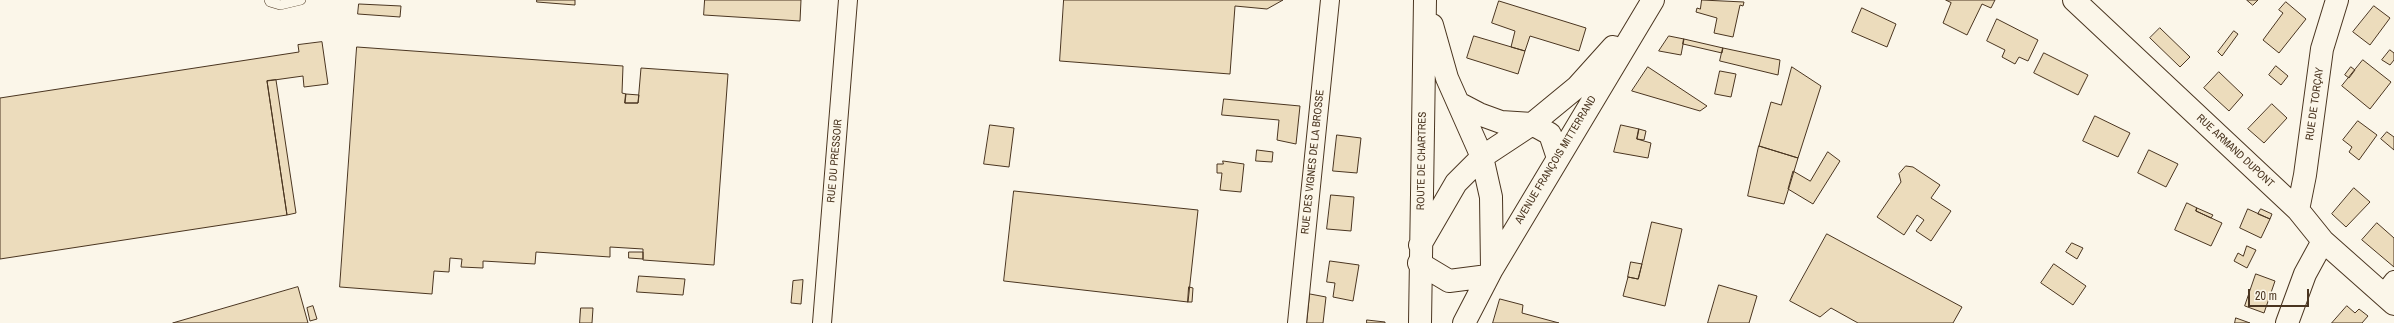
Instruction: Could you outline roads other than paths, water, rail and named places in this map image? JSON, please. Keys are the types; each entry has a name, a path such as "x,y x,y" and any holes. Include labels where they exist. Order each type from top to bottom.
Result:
{"main road":[{"path":"1426,0 1440,58 1482,157 1491,197 1490,272 1449,281 1420,254 1456,183 1482,157 1532,124 1577,86 1650,4"},
{"name":"ROUTE DE CHARTRES","path":"1420,323 1420,254 1426,0"},
{"name":"RUE ARMAND DUPONT","path":"2074,0 2298,210 2323,240 2390,293"},
{"name":"RUE DE TORÇAY","path":"2298,210 2306,175 2322,49 2337,0"},
{"name":"AVENUE FRANÇOIS MITTERRAND","path":"1464,323 1490,272 1650,4"},
{"path":"1458,103 1478,114 1501,122 1532,124 1550,134 1558,158"},
{"path":"2287,323 2305,274 2323,240"}],"street":[{"name":"RUE DU PRESSOIR","path":"822,323 848,0"},
{"name":"RUE DES VIGNES DE LA BROSSE","path":"1297,323 1330,0"}],"lane":[{"path":"269,0 270,2 280,5 301,0"}]}
